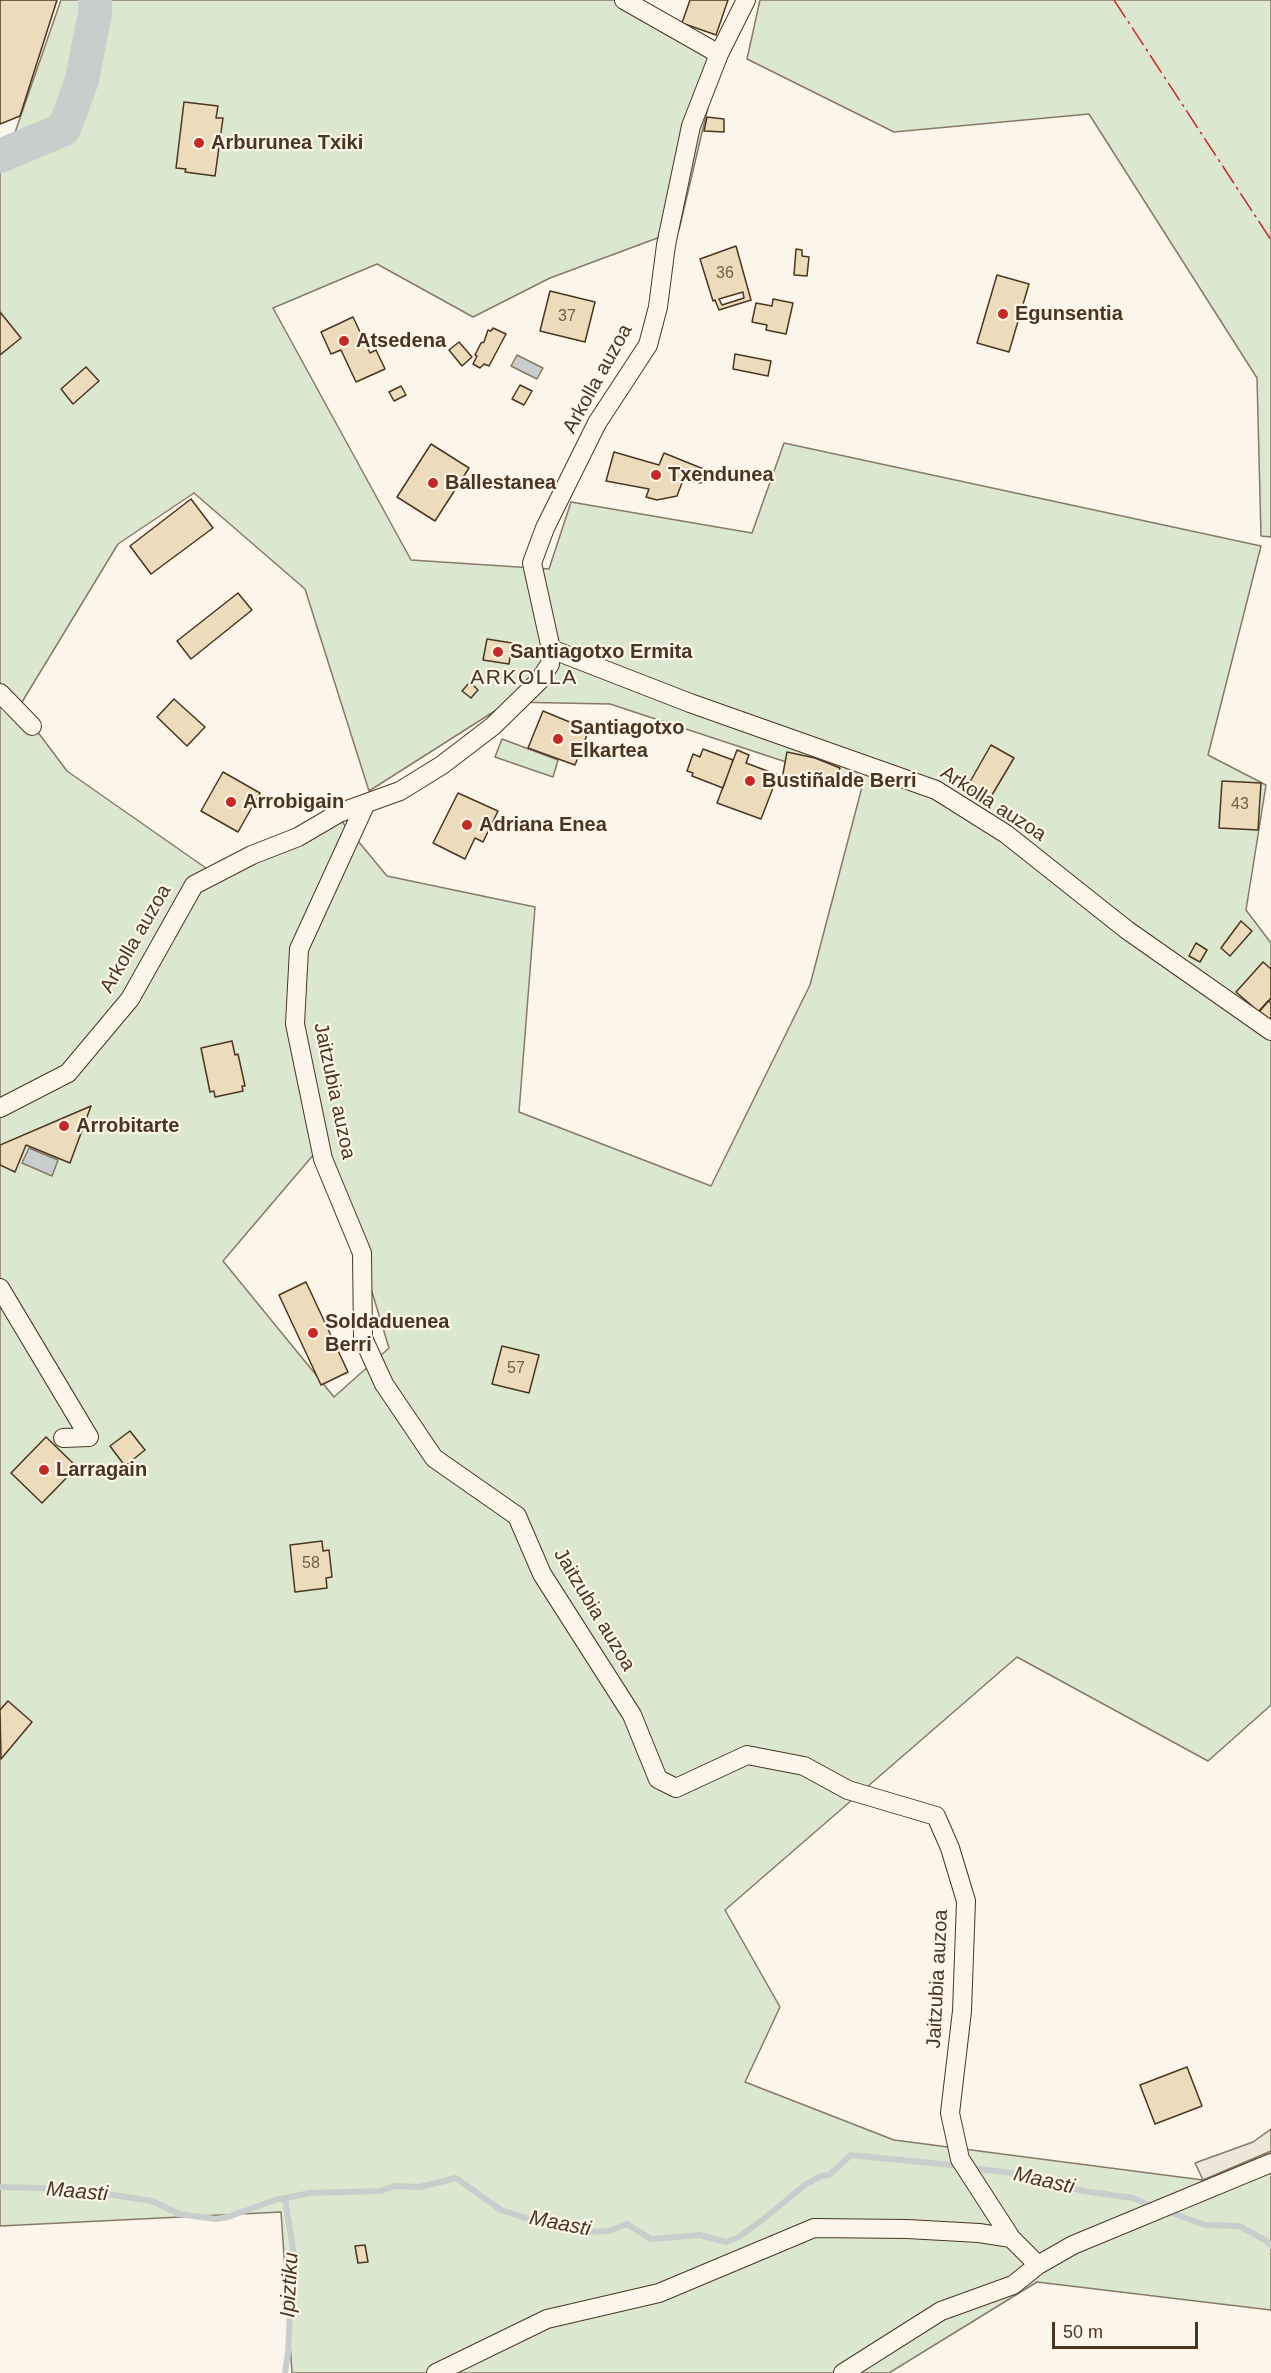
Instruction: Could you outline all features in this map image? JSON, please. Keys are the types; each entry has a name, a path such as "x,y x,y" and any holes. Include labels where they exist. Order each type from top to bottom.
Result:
{"street":[{"path":"624,0 719,54"},
{"name":"Arkolla auzoa","path":"0,1108 68,1073 130,999 194,885 252,855 298,837 339,813 400,790 442,765 493,726 539,681 550,664 550,649 532,563 545,528 597,423 648,345 658,307 666,245 692,126 719,54 746,0"},
{"name":"Arkolla auzoa","path":"550,649 690,703 936,790 1006,834 1127,930 1271,1031"},
{"path":"0,693 32,726"},
{"name":"Jaitzubia auzoa","path":"366,803 299,948 295,1024 323,1159 362,1253 363,1338 384,1384 434,1458 517,1516 542,1574 632,1715 658,1779 676,1788 747,1755 804,1766 848,1790 936,1816 951,1848 966,1901 962,2011 950,2113 960,2159 1011,2238 1038,2265"},
{"path":"0,1288 89,1437 63,1438"},
{"path":"843,2373 941,2311 1013,2285 1038,2265 1074,2244 1145,2217 1271,2163"},
{"path":"436,2373 547,2319 659,2293 814,2228 908,2229 979,2233 1011,2238"}],"green space":[{"path":"61,0 632,0 721,52 679,230 550,278 473,317 377,264 273,308 411,560 549,569 571,502 752,533 784,443 1261,546 1208,755 1266,785 1246,910 1271,943 1271,1705 1208,1761 1017,1657 725,1910 780,2007 745,2082 894,2140 1203,2180 1271,2151 1271,2310 1037,2282 889,2373 292,2373 281,2212 0,2226 0,148 11,144","holes":["194,493 305,589 369,791 509,702 610,704 862,787 810,985 711,1186 519,1112 535,907 387,876 339,818 213,873 67,771 19,707 118,544","326,1140 389,1348 334,1397 223,1261"]},
{"path":"760,0 1271,0 1271,537 1261,536 1257,378 1089,114 894,132 747,59"},
{"path":"502,739 558,760 553,777 495,757"}],"shaded area":[{"path":"517,355 543,368 537,379 511,366"},
{"path":"29,1148 58,1160 52,1176 22,1163"},
{"path":"1271,2129 1271,2151 1203,2180 1195,2163 1253,2142"}],"building":[{"path":"0,0 57,0 20,116 0,124"},
{"path":"690,0 728,0 716,35 682,23"},
{"name":"Arburunea Txiki","path":"184,102 218,106 216,118 223,118 215,176 185,172 186,169 176,168"},
{"path":"707,117 724,119 724,132 704,131"},
{"path":"736,246 751,300 719,310 715,300 713,301 700,259","holes":["743,292 744,298 722,305 719,299"]},
{"path":"796,249 802,250 802,256 809,257 807,276 794,275"},
{"name":"Egunsentia","path":"997,275 1029,284 1009,352 977,343"},
{"path":"550,291 595,302 585,342 540,331"},
{"path":"773,299 793,303 786,334 766,330 767,325 752,322 756,303 772,306"},
{"path":"0,312 21,338 0,355"},
{"name":"Atsedena","path":"353,317 370,353 376,350 385,369 356,382 341,350 331,354 321,332"},
{"path":"493,328 506,334 489,366 484,364 480,368 473,364 477,356 475,355 481,343 484,342 488,330 491,331"},
{"path":"459,342 472,357 462,366 449,350"},
{"path":"735,354 771,361 768,376 733,369"},
{"path":"86,367 99,381 73,404 61,389"},
{"path":"520,385 532,391 524,405 512,399"},
{"path":"401,386 406,395 394,401 389,392"},
{"name":"Ballestanea","path":"431,444 469,468 435,521 397,497"},
{"name":"Txendunea","path":"614,452 659,465 664,453 706,470 701,483 683,480 677,496 657,500 646,497 649,489 606,481"},
{"path":"191,499 213,528 151,574 130,546"},
{"path":"238,593 252,610 191,659 177,641"},
{"name":"Santiagotxo Ermita","path":"487,639 512,643 509,664 483,660"},
{"path":"470,682 478,690 471,698 462,691"},
{"path":"174,699 205,727 187,746 157,717"},
{"name":"Santiagotxo Elkartea","path":"543,711 589,730 575,765 528,748"},
{"path":"991,745 1014,758 989,800 967,787"},
{"path":"703,749 733,760 723,788 692,776 693,773 687,771 693,754 700,757"},
{"name":"Bustiñalde Berri","path":"737,750 749,755 746,763 778,775 761,819 717,803"},
{"path":"787,752 815,758 840,768 834,783 812,774 809,785 782,779"},
{"name":"Arrobigain","path":"223,772 260,793 238,832 201,811"},
{"path":"1222,781 1261,783 1258,830 1219,828"},
{"name":"Adriana Enea","path":"458,793 498,811 483,842 475,838 465,859 433,843"},
{"path":"1241,921 1252,931 1230,956 1221,948"},
{"path":"1196,943 1207,950 1200,962 1189,956"},
{"path":"1263,962 1271,969 1271,998 1259,1012 1236,992"},
{"path":"1268,1001 1271,1003 1271,1020 1259,1011"},
{"path":"232,1041 235,1055 238,1054 245,1086 242,1086 243,1091 215,1097 214,1091 210,1092 201,1048"},
{"name":"Arrobitarte","path":"91,1106 70,1163 26,1145 15,1172 0,1165 0,1145"},
{"name":"Soldaduenea Berri","path":"306,1282 348,1372 321,1385 279,1295"},
{"path":"502,1346 539,1355 529,1393 492,1384"},
{"path":"130,1431 145,1450 125,1466 110,1446"},
{"name":"Larragain","path":"46,1437 77,1467 42,1503 11,1473"},
{"path":"322,1541 323,1551 329,1550 332,1577 326,1578 327,1588 295,1592 290,1545"},
{"path":"8,1701 32,1722 1,1759 0,1710"},
{"path":"1187,2067 1202,2106 1155,2124 1140,2085"},
{"path":"365,2245 368,2262 358,2263 355,2246"}],"waterway":[{"path":"0,156 64,129 82,80 95,13 95,0"},
{"name":"Maasti","path":"0,2187 74,2189 152,2201 179,2214 216,2219 275,2200 310,2193 381,2191 395,2186 420,2187 456,2178 501,2210 538,2222 582,2232 609,2231 627,2224 651,2239 700,2235 726,2242 739,2237 806,2184 821,2176 829,2175 851,2155 961,2166"},
{"name":"Maasti","path":"971,2168 1012,2173 1083,2191 1133,2198 1153,2207"},
{"name":"Ipiztiku","path":"285,2198 293,2249 285,2373"},
{"name":"Maasti","path":"1166,2211 1205,2225 1239,2226 1265,2240 1271,2246"}],"power":[{"path":"1114,0 1271,240"}],"place":[{"name":"Arburunea Txiki","path":"199,143"},
{"name":"Egunsentia","path":"1003,314"},
{"name":"Atsedena","path":"344,341"},
{"name":"Txendunea","path":"656,475"},
{"name":"Ballestanea","path":"433,483"},
{"name":"Santiagotxo Ermita","path":"498,652"},
{"name":"Santiagotxo Elkartea","path":"558,739"},
{"name":"Bustiñalde Berri","path":"750,781"},
{"name":"Arrobigain","path":"231,802"},
{"name":"Adriana Enea","path":"467,825"},
{"name":"Arrobitarte","path":"64,1126"},
{"name":"Soldaduenea Berri","path":"313,1333"},
{"name":"Larragain","path":"44,1470"}],"district":[{"name":"ARKOLLA","path":"524,678"}]}
